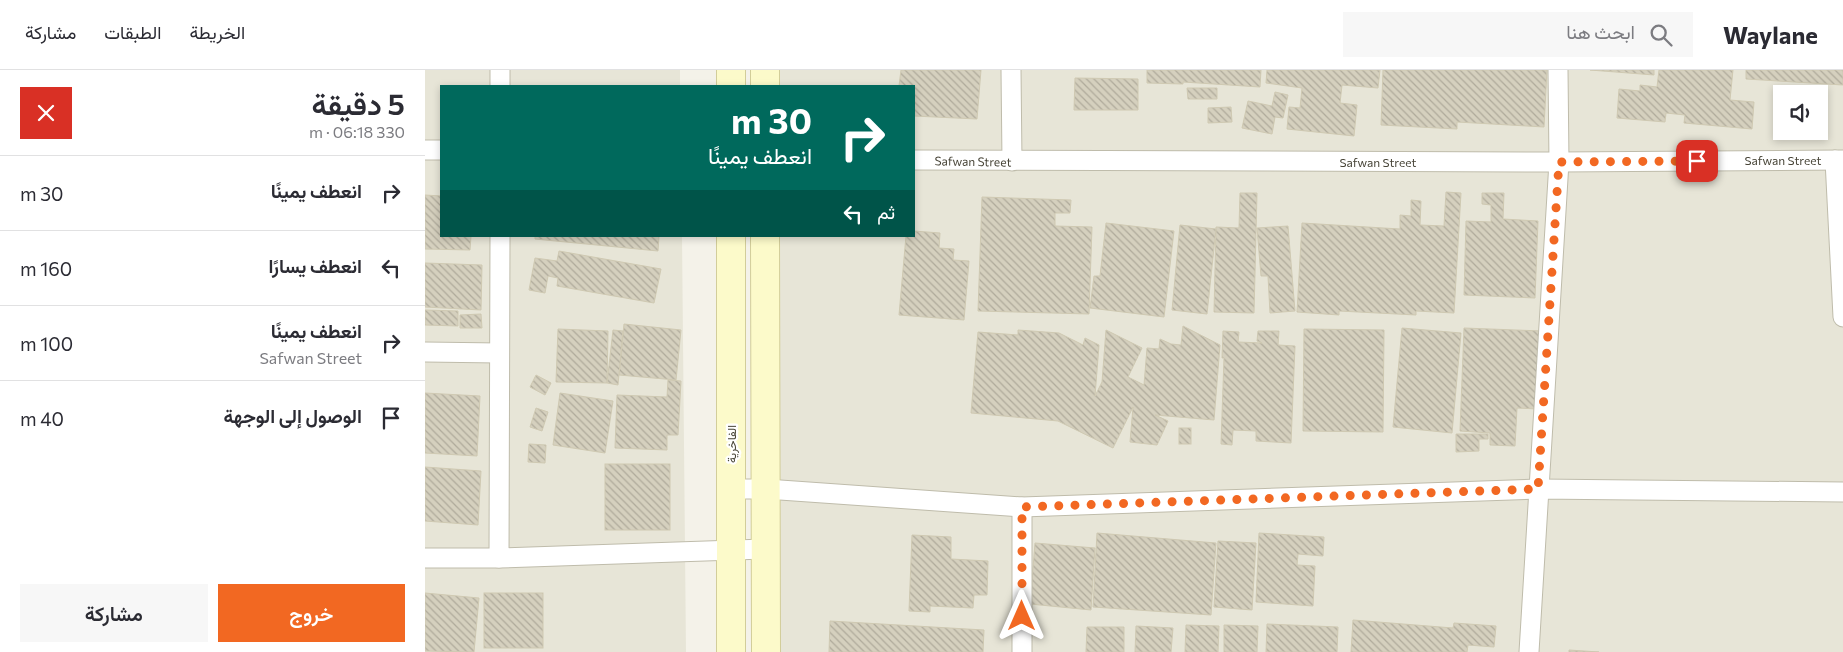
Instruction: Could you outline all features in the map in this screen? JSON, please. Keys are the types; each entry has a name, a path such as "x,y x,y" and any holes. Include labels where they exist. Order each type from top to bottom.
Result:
{"street":[{"path":"500,70 500,85"},
{"path":"731,70 731,85"},
{"path":"765,70 765,85"},
{"path":"1011,70 1012,161"},
{"path":"1529,652 1559,162 1558,70"},
{"path":"425,150 440,150"},
{"name":"Safwan Street","path":"915,160 1559,162 1839,160"},
{"path":"1839,160 1843,317"},
{"path":"499,558 500,237"},
{"name":"الفاخرية","path":"731,237 731,652"},
{"path":"765,237 766,652"},
{"path":"425,352 499,353"},
{"path":"731,489 766,489 1022,507 1538,489 1843,492"},
{"path":"1022,507 1022,652"},
{"path":"425,558 731,552 766,549"}],"shaded area":[{"path":"425,70 680,70 680,85 440,85 440,237 682,237 686,652 425,652"},
{"path":"766,70 1843,70 1843,652 767,652 766,237 915,237 915,85 766,85"}],"building":[{"path":"901,70 981,70 977,119 915,116 915,85 899,85"},
{"path":"1147,70 1261,70 1260,87 1183,82 1183,84 1147,83"},
{"path":"1267,70 1380,70 1378,88 1342,85 1340,103 1357,105 1354,136 1287,129 1289,107 1300,108 1302,88 1266,83"},
{"path":"1383,70 1547,70 1544,127 1457,122 1457,129 1381,125"},
{"path":"1590,70 1654,70 1654,75"},
{"path":"1659,70 1733,70 1730,100 1754,102 1752,129 1684,123 1685,115 1666,113 1665,122 1617,118 1619,89 1640,91 1640,85 1657,87"},
{"path":"1746,70 1843,70 1843,85 1746,79"},
{"path":"1075,78 1138,79 1138,110 1074,110"},
{"path":"1187,88 1217,88 1217,99 1188,99"},
{"path":"1275,92 1288,95 1283,118 1275,117 1272,134 1242,128 1248,101 1272,106"},
{"path":"1231,107 1232,122 1208,123 1208,108"},
{"path":"1446,192 1461,193 1454,313 1416,311 1416,315 1339,311 1339,315 1297,312 1302,223 1400,229 1400,215 1411,216 1411,200 1421,201 1420,225 1444,226"},
{"path":"1240,193 1257,193 1254,313 1214,312 1216,227 1239,228"},
{"path":"1482,193 1504,193 1503,219 1538,221 1535,298 1464,295 1466,221 1491,222 1491,205 1482,204"},
{"path":"425,195 440,196 440,237 471,237 470,250 425,249"},
{"path":"982,197 1071,200 1070,213 1055,213 1055,226 1092,227 1089,314 978,311"},
{"path":"1106,223 1174,231 1164,317 1090,308 1094,276 1100,276"},
{"path":"1180,225 1216,229 1207,314 1172,310"},
{"path":"1288,226 1295,311 1270,313 1268,276 1261,276 1257,228"},
{"path":"915,231 940,233 939,248 954,249 953,260 969,261 964,320 899,315 906,237 915,237"},
{"path":"535,237 659,237 658,251 535,239"},
{"path":"559,251 661,269 654,303 557,286 558,278 548,276 545,293 529,290 535,258 557,261"},
{"path":"425,263 482,265 481,310 425,307"},
{"path":"425,310 458,311 458,326 425,325"},
{"path":"481,314 482,328 460,328 460,315"},
{"path":"624,324 681,330 676,380 619,375"},
{"path":"1183,326 1220,345 1214,420 1155,415 1168,421 1157,445 1130,442 1133,407 1113,448 1058,421 971,413 978,332 1018,335 1018,330 1059,333 1083,345 1085,338 1099,345 1095,396 1102,382 1106,330 1142,348 1128,377 1144,385 1147,348 1159,349 1160,339 1171,344 1181,345"},
{"path":"1402,328 1461,333 1452,433 1393,427"},
{"path":"1464,328 1542,331 1538,409 1517,408 1515,446 1490,445 1490,433 1460,431"},
{"path":"558,329 608,331 607,383 556,382"},
{"path":"1304,329 1384,330 1383,432 1303,431"},
{"path":"613,330 623,331 618,385 607,383"},
{"path":"1223,331 1239,332 1238,342 1262,343 1257,341 1258,331 1279,331 1278,345 1295,346 1291,443 1256,441 1256,431 1233,430 1232,445 1221,444"},
{"path":"536,375 551,383 545,395 530,387"},
{"path":"668,380 681,381 678,435 667,435 667,450 615,448 617,395 667,397"},
{"path":"425,393 480,396 477,456 425,453"},
{"path":"560,393 613,401 605,453 553,445"},
{"path":"536,408 548,412 542,431 530,427"},
{"path":"1179,428 1191,428 1191,444 1179,444"},
{"path":"1456,434 1488,434 1488,439 1479,439 1479,451 1456,452"},
{"path":"529,444 546,445 545,463 528,462"},
{"path":"605,464 670,464 670,530 605,530"},
{"path":"425,467 481,471 478,525 425,521"},
{"path":"1097,533 1216,543 1211,615 1093,607"},
{"path":"1259,533 1324,537 1323,556 1298,554 1297,565 1315,566 1313,606 1256,602"},
{"path":"912,535 951,537 951,559 988,561 987,595 974,595 973,608 930,606 930,612 909,611"},
{"path":"1218,541 1256,543 1252,610 1214,607"},
{"path":"1035,543 1095,548 1091,610 1030,604"},
{"path":"425,593 479,598 474,652 425,651"},
{"path":"484,593 543,593 543,648 484,648"},
{"path":"1353,620 1453,628 1454,623 1496,626 1494,647 1468,645 1467,652 1351,652"},
{"path":"830,621 984,630 983,652 829,652"},
{"path":"1267,624 1338,627 1337,652 1266,652"},
{"path":"1186,625 1219,626 1218,652 1185,652"},
{"path":"1224,625 1258,626 1257,652 1224,652"},
{"path":"1136,626 1173,628 1171,652 1135,652"},
{"path":"1087,627 1124,627 1124,652 1086,652"},
{"path":"1569,650 1599,652 1569,652"}],"route":[{"path":"1022,616 1022,507 1538,489 1559,162 1697,161"}]}
